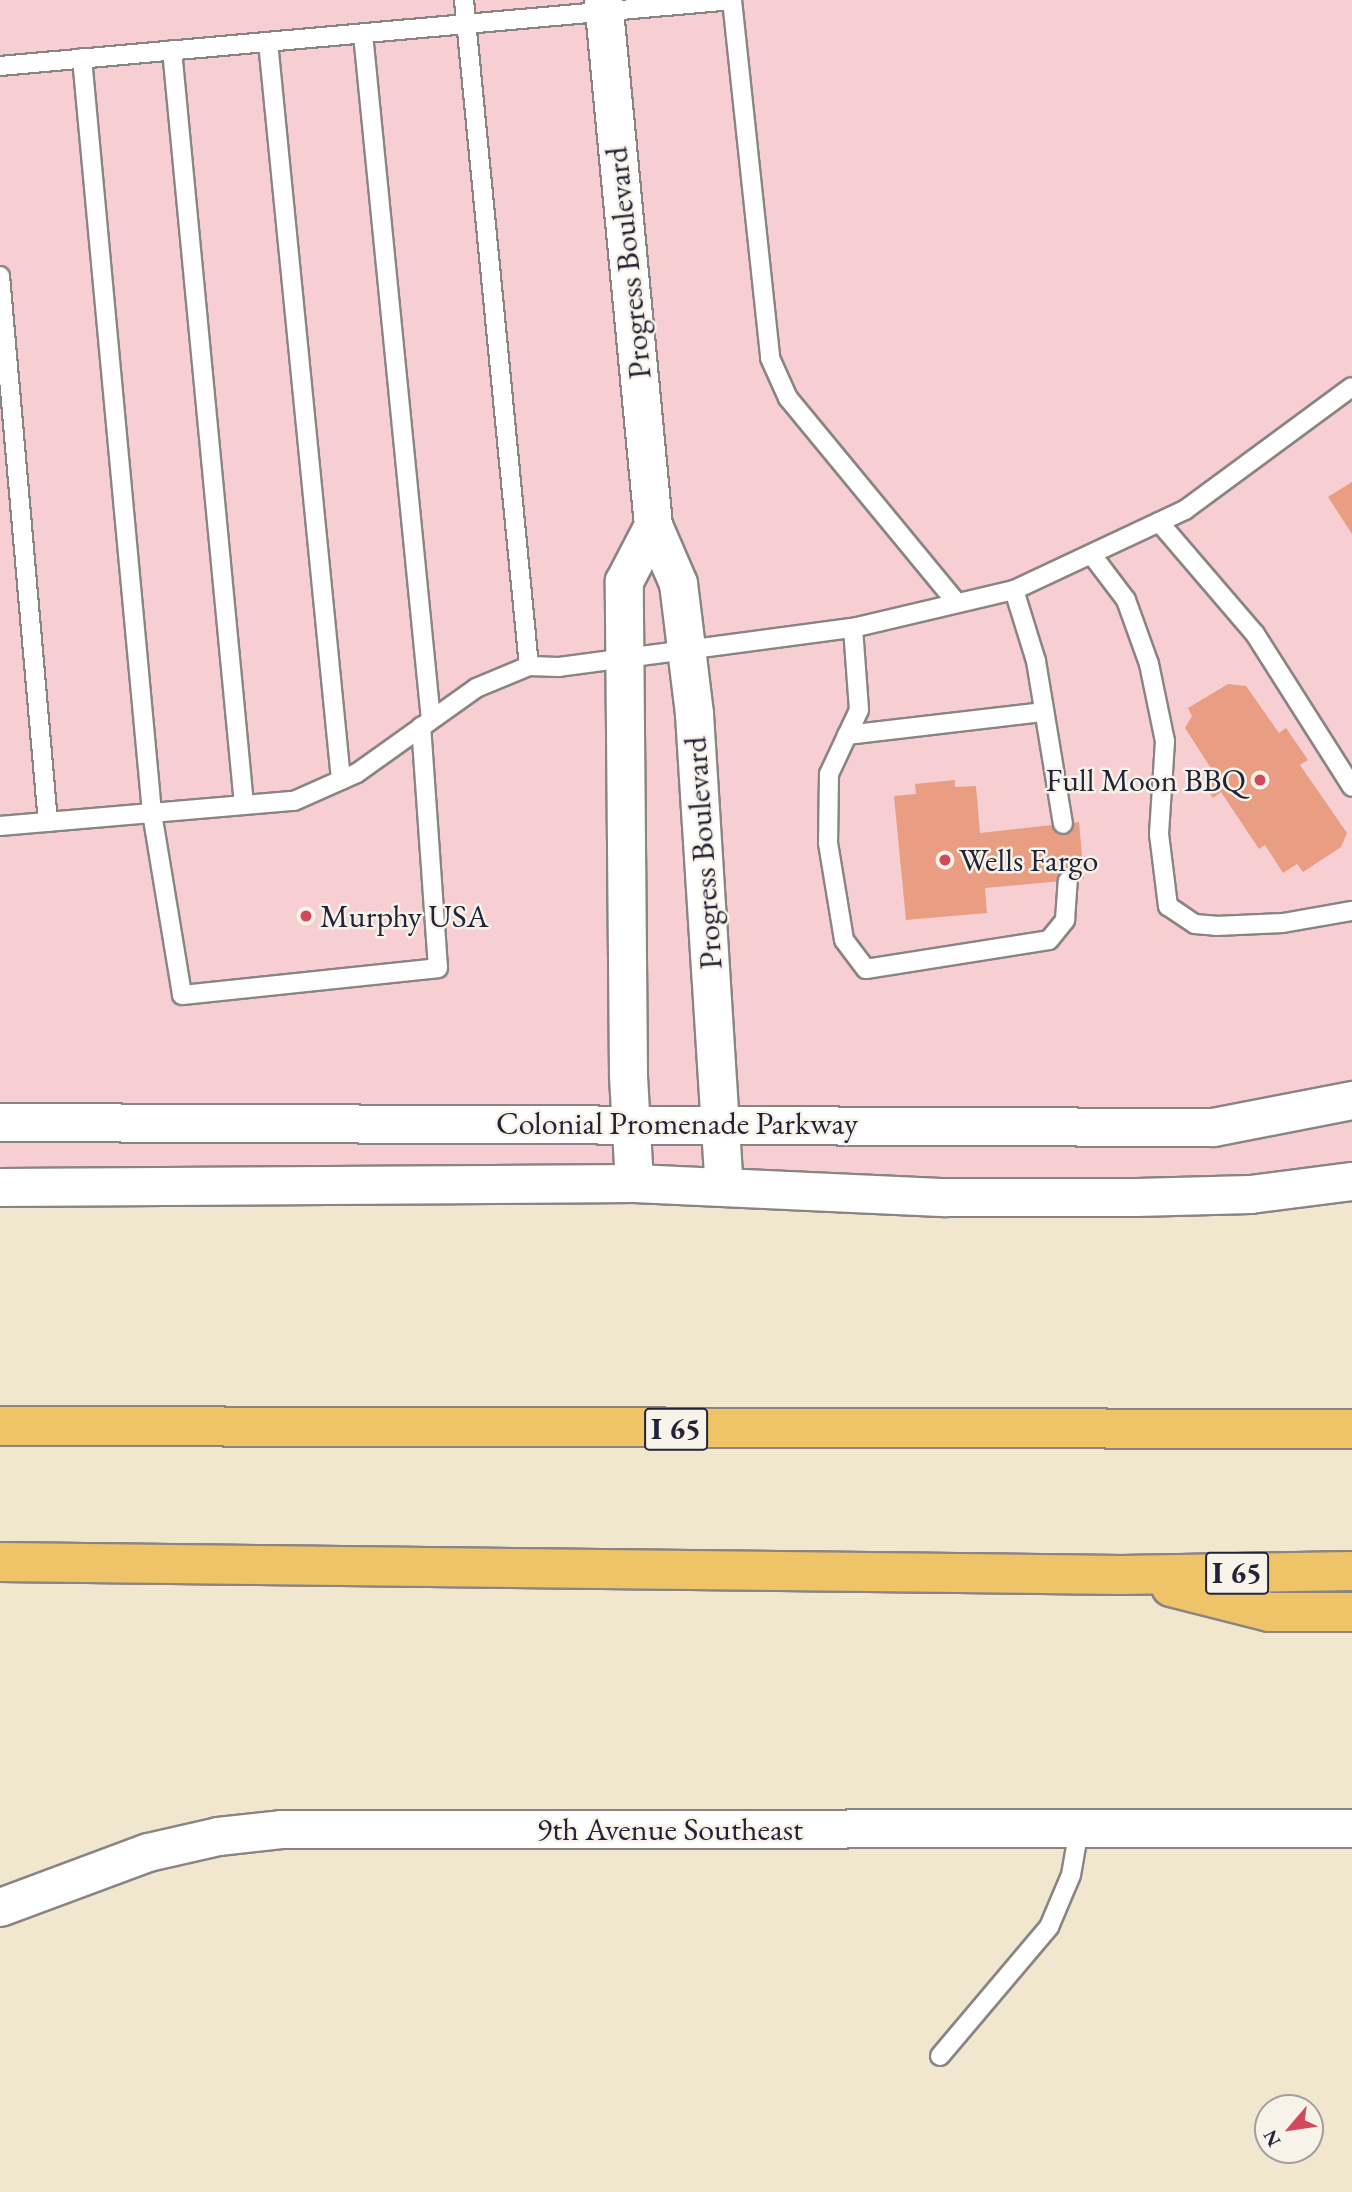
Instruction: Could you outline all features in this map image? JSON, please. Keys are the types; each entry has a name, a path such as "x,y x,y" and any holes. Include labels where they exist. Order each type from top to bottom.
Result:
{"highway":[{"name":"I 65","path":"0,1426 1352,1429"},
{"name":"I 65","path":"0,1562 1121,1575 1352,1571"},
{"path":"1121,1575 1269,1612 1352,1612"}],"street":[{"name":"Progress Boulevard","path":"603,7 653,525 678,583 687,651 724,1186"},
{"path":"634,1183 629,1122 624,581 653,525"},
{"name":"Colonial Promenade Parkway","path":"0,1122 629,1122 720,1125 1213,1127 1352,1100"},
{"name":"Colonial Promenade Parkway","path":"0,1187 634,1183 946,1197 1136,1197 1250,1194 1352,1181"},
{"name":"9th Avenue Southeast","path":"0,1907 148,1852 218,1836 281,1829 1352,1828"}],"lane":[{"path":"464,0 530,666"},
{"path":"0,66 467,26 603,7 732,0 770,358 788,398 956,602"},
{"path":"82,58 152,813 182,995 438,968 426,723 363,34"},
{"path":"268,42 341,780"},
{"path":"172,50 244,805"},
{"path":"0,276 47,822"},
{"path":"0,826 294,801 341,780 476,688 530,666 559,667 853,628 1014,590 1185,510 1349,396"},
{"path":"1159,522 1255,634 1352,788"},
{"path":"1092,555 1126,600 1149,664 1165,741 1159,834 1168,906 1195,924 1216,926 1283,923 1352,911"},
{"path":"1014,590 1036,661 1063,824"},
{"path":"853,628 859,710 829,774 828,842 844,940 866,969 1049,940 1065,920 1068,881"},
{"path":"847,736 1044,712"},
{"path":"940,2056 1049,1927 1072,1875 1079,1829"}],"shaded area":[{"path":"0,0 1352,0 1352,1189 1321,1202 0,1207"}],"building":[{"path":"1352,482 1352,534 1328,497"},
{"name":"Full Moon BBQ","path":"1228,684 1246,686 1279,733 1286,728 1308,760 1300,765 1347,833 1341,847 1303,872 1297,864 1283,873 1265,845 1259,849 1221,792 1213,798 1204,784 1216,776 1185,728 1192,716 1188,708"},
{"name":"Wells Fargo","path":"955,780 955,787 976,786 980,833 1079,822 1084,879 985,888 987,913 906,920 894,796 916,794 915,784"}],"place":[{"name":"Full Moon BBQ","path":"1260,780"},
{"name":"Wells Fargo","path":"945,860"},
{"name":"Murphy USA","path":"306,916"}]}
